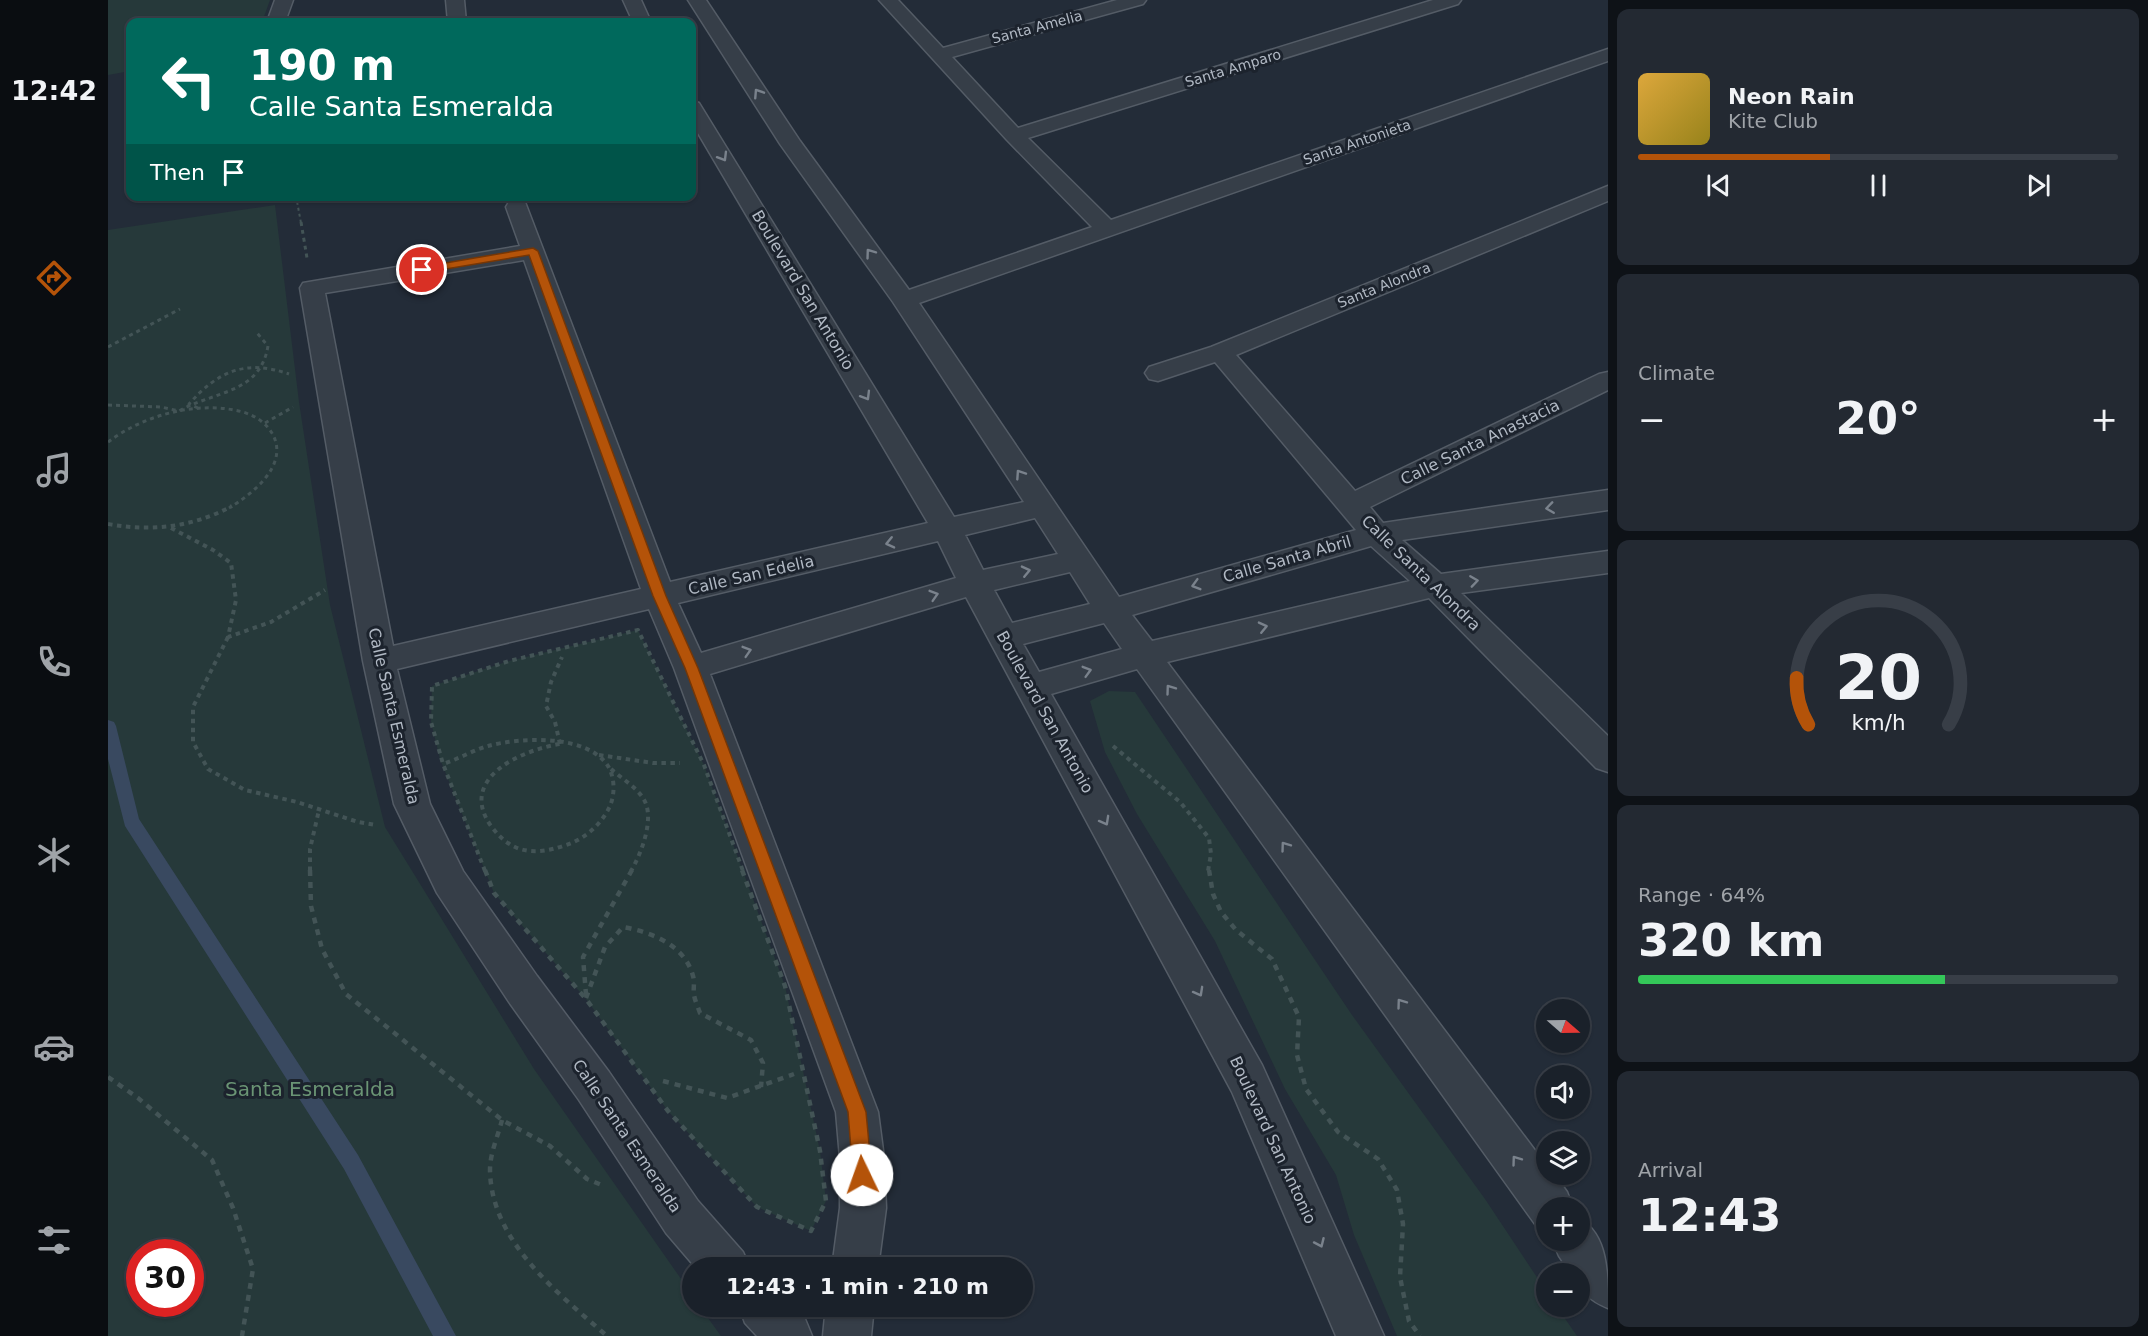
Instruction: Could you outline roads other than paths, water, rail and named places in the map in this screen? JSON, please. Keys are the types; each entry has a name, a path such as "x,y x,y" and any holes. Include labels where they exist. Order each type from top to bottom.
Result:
{"street":[{"path":"277,18 284,0"},
{"path":"455,0 456,18"},
{"path":"632,0 640,18"},
{"path":"697,0 792,144 904,300 1111,610 1543,1197"},
{"path":"888,0 1014,136 1107,229"},
{"name":"Santa Amelia","path":"938,55 1137,0"},
{"name":"Santa Amparo","path":"1014,136 1452,0"},
{"name":"Santa Antonieta","path":"904,300 1608,55"},
{"name":"Boulevard San Antonio","path":"696,114 947,530 1003,637 1247,1078 1360,1336"},
{"name":"Santa Alondra","path":"1158,373 1220,352 1608,193"},
{"path":"517,207 659,596 691,668 857,1112 862,1158 863,1208 856,1257"},
{"name":"Calle Santa Esmeralda","path":"533,251 312,288 380,661 412,804 450,882 594,1086 682,1217 717,1257"},
{"name":"Calle Santa Alondra","path":"1220,352 1376,534 1435,586 1608,758"},
{"name":"Calle Santa Anastacia","path":"1352,504 1608,380"},
{"name":"Calle Santa Abril","path":"1003,637 1111,610 1376,534 1608,500"},
{"name":"Calle San Edelia","path":"380,661 1042,507"},
{"path":"691,668 975,583 1078,560"},
{"path":"1031,687 1145,655 1435,586 1608,562"},
{"path":"1583,1251 1608,1285"},
{"path":"772,1317 788,1336"},
{"path":"847,1336 849,1317"}],"waterway":[{"path":"108,726 131,821 351,1162 445,1336"}],"park label":[{"name":"Santa Esmeralda","path":"310,1089"}]}
